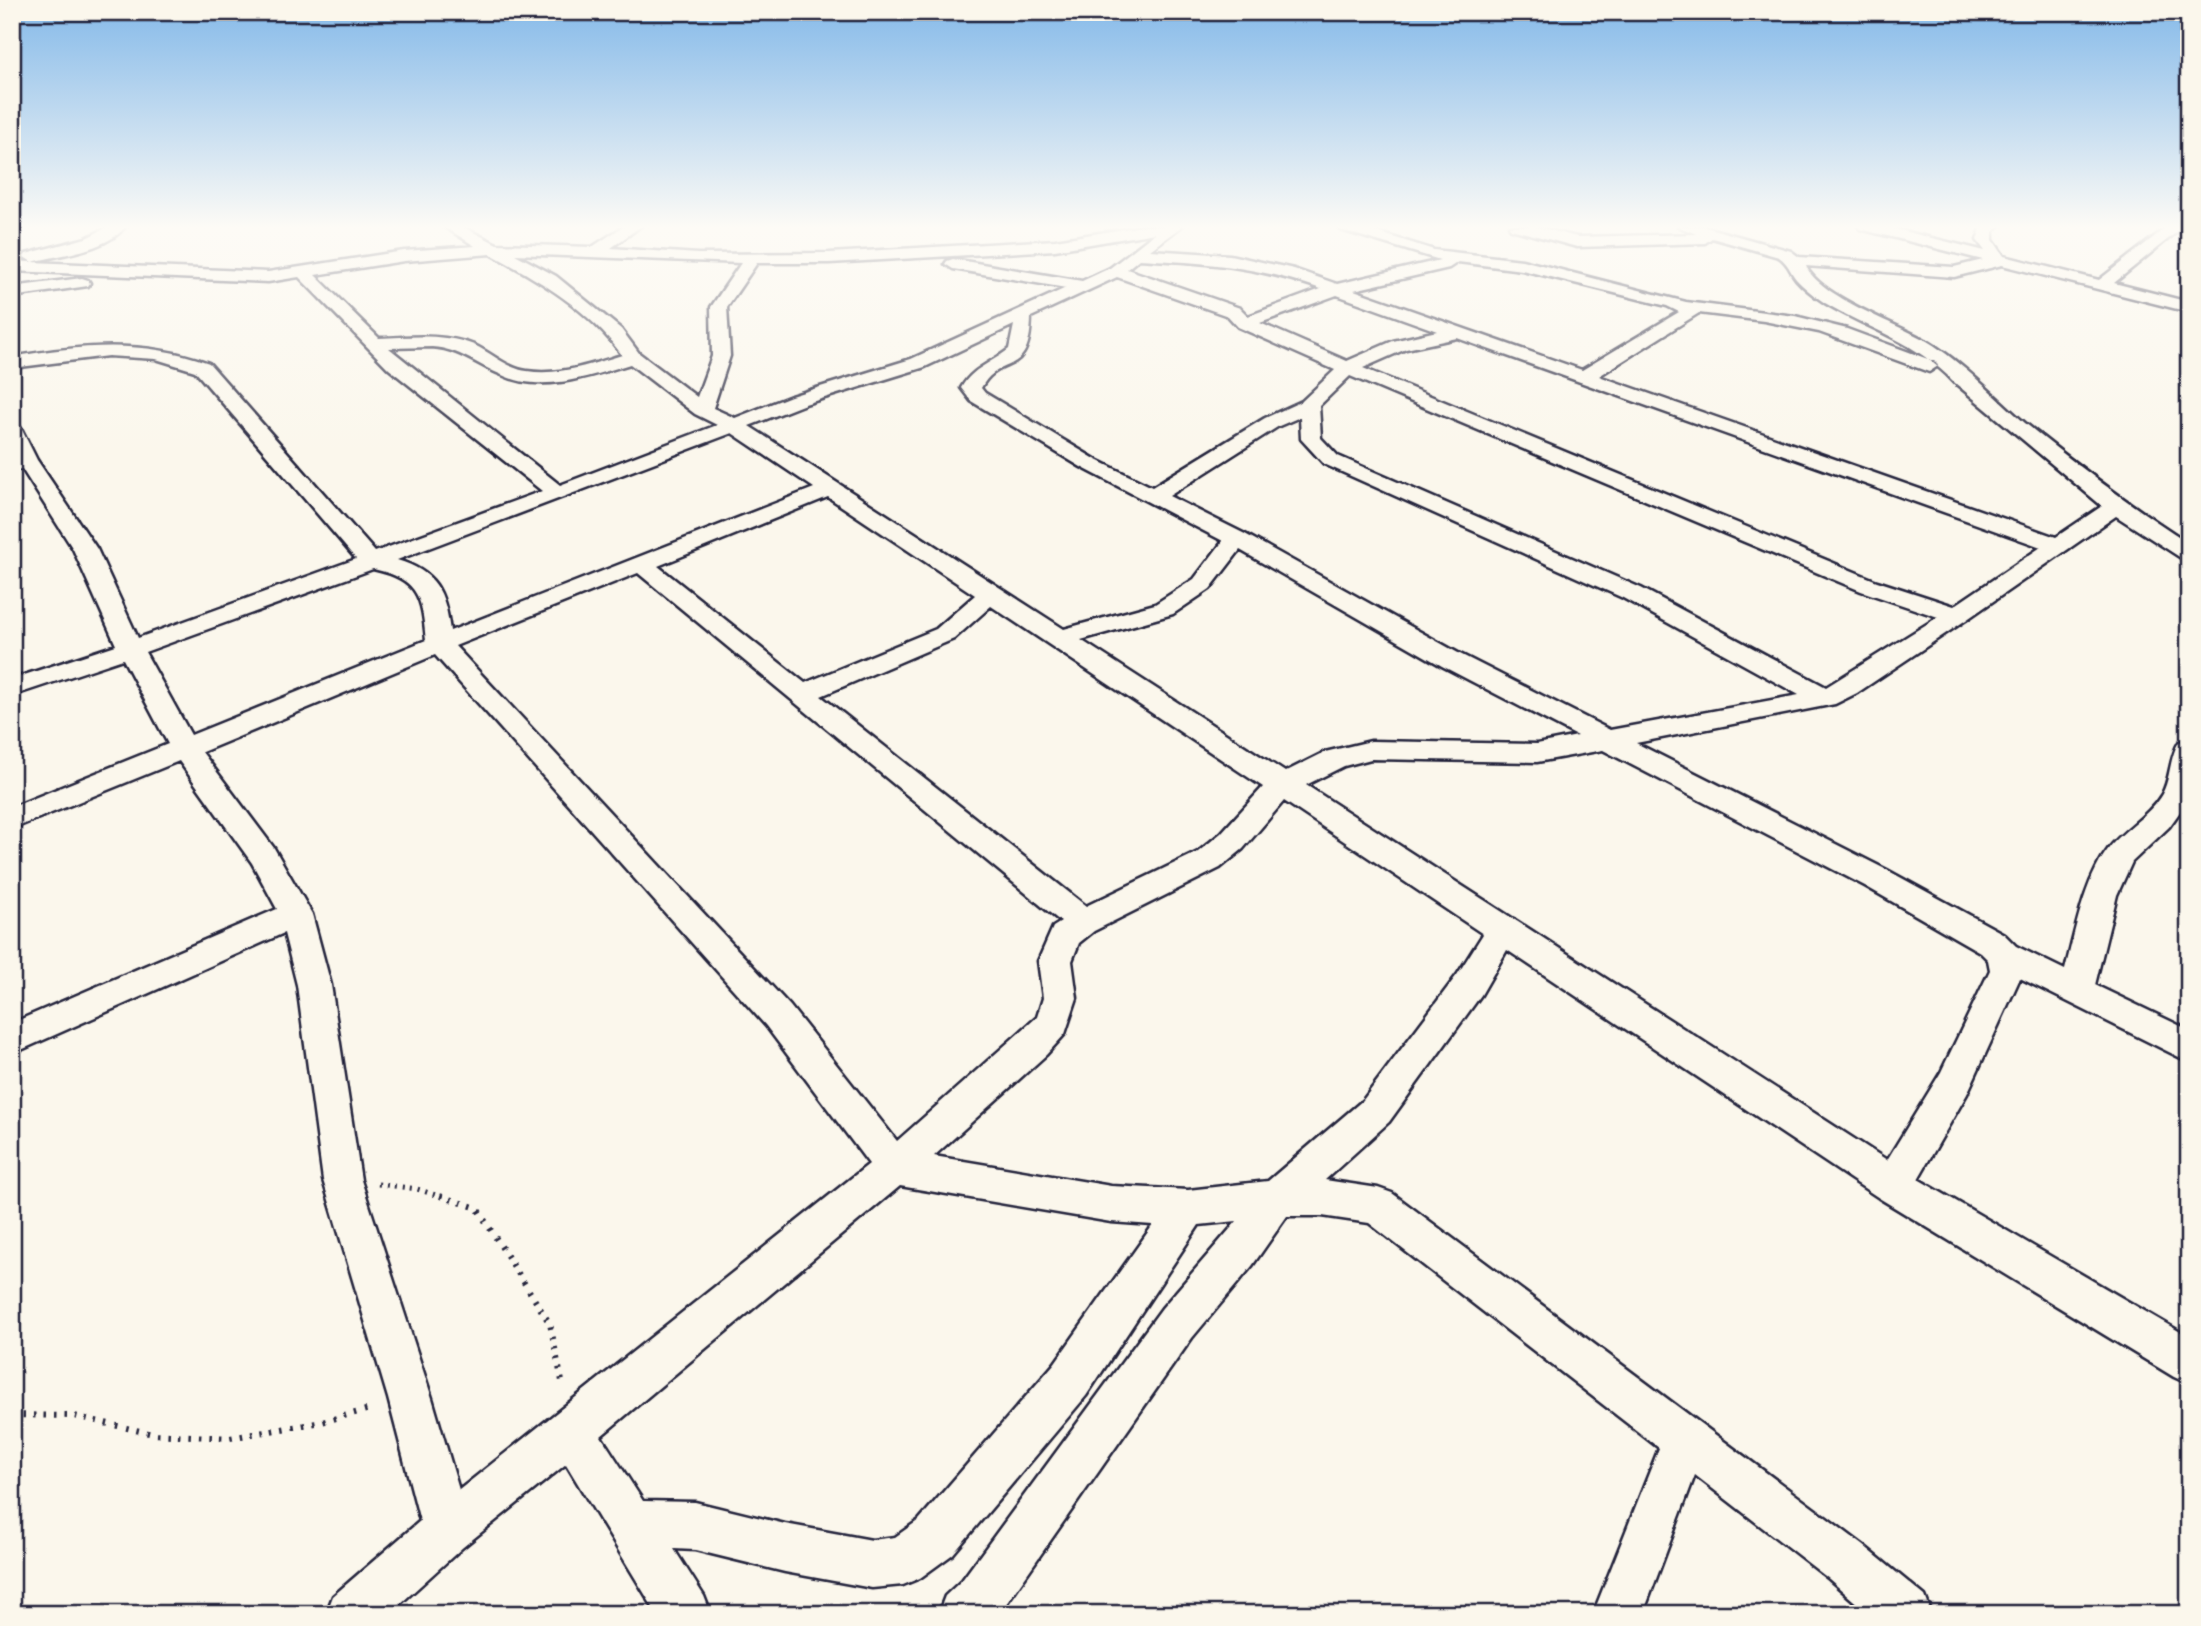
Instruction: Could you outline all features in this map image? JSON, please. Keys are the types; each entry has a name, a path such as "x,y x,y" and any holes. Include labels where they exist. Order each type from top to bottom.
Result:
{"street":[{"path":"333,302 396,365 557,493"},
{"path":"579,302 615,333 633,357 702,410 732,424 1893,1185 2189,1362"},
{"path":"702,410 720,366 723,345 719,307 722,302"},
{"path":"12,688 557,493 732,424 918,363 1053,302"},
{"path":"1205,302 1234,312 1244,323 1348,368 1869,586 1957,615"},
{"path":"1244,323 1302,302"},
{"path":"1372,302 2059,545"},
{"path":"1666,302 1809,324 1962,379"},
{"path":"1836,302 1942,358 1962,379 2116,506 2189,553"},
{"path":"2169,302 2189,307"},
{"path":"1583,378 1684,318 1691,312 1686,307"},
{"path":"1023,317 1021,342 1015,353 974,379 971,388 978,397 1088,463 1237,539 1451,660 1876,878 1992,943 2004,955 2189,1047"},
{"path":"1153,496 1272,422 1309,405 1348,368 1415,338 1457,333"},
{"path":"374,343 432,342 463,346 527,377 568,375 633,357"},
{"path":"12,363 119,350 177,356 202,368 370,561 402,567 421,579 435,607 439,644 778,1016 894,1167 1111,1203 1188,1208 1277,1198 1322,1198 1378,1206 1846,1563 1907,1614"},
{"path":"1309,405 1311,439 1331,460 1632,593 1826,698"},
{"path":"12,430 19,463 85,549 130,648 185,749 235,821 264,856 296,914 314,985 342,1181 410,1398 446,1530"},
{"path":"12,819 439,644 830,489"},
{"path":"351,1614 446,1530 572,1432 894,1167 1023,1054 1053,1024 1060,998 1055,961 1065,936 1083,922 1209,860 1232,841 1282,785 1335,758 1371,750 1537,753 1826,698 1848,687 1957,615 2116,506"},
{"path":"1059,638 1164,609 1202,583 1237,539"},
{"path":"641,564 1083,922"},
{"path":"801,694 945,634 990,594"},
{"path":"2077,990 2101,895 2120,856 2158,820 2177,794 2189,749"},
{"path":"12,1039 296,914"},
{"path":"963,1614 988,1587 1177,1323 1238,1252 1277,1198 1376,1111 1469,985 1503,929"},
{"path":"1893,1185 1954,1083 2007,970 2004,955"},
{"path":"630,1524 695,1526 785,1548 872,1564 903,1561 936,1537 1070,1380 1188,1208"},
{"path":"572,1432 685,1614"},
{"path":"1618,1614 1685,1440"}],"path":[{"path":"342,1181 417,1189 477,1208 550,1324 572,1432"},
{"path":"12,1415 74,1416 153,1434 230,1438 322,1422 410,1398"}]}
